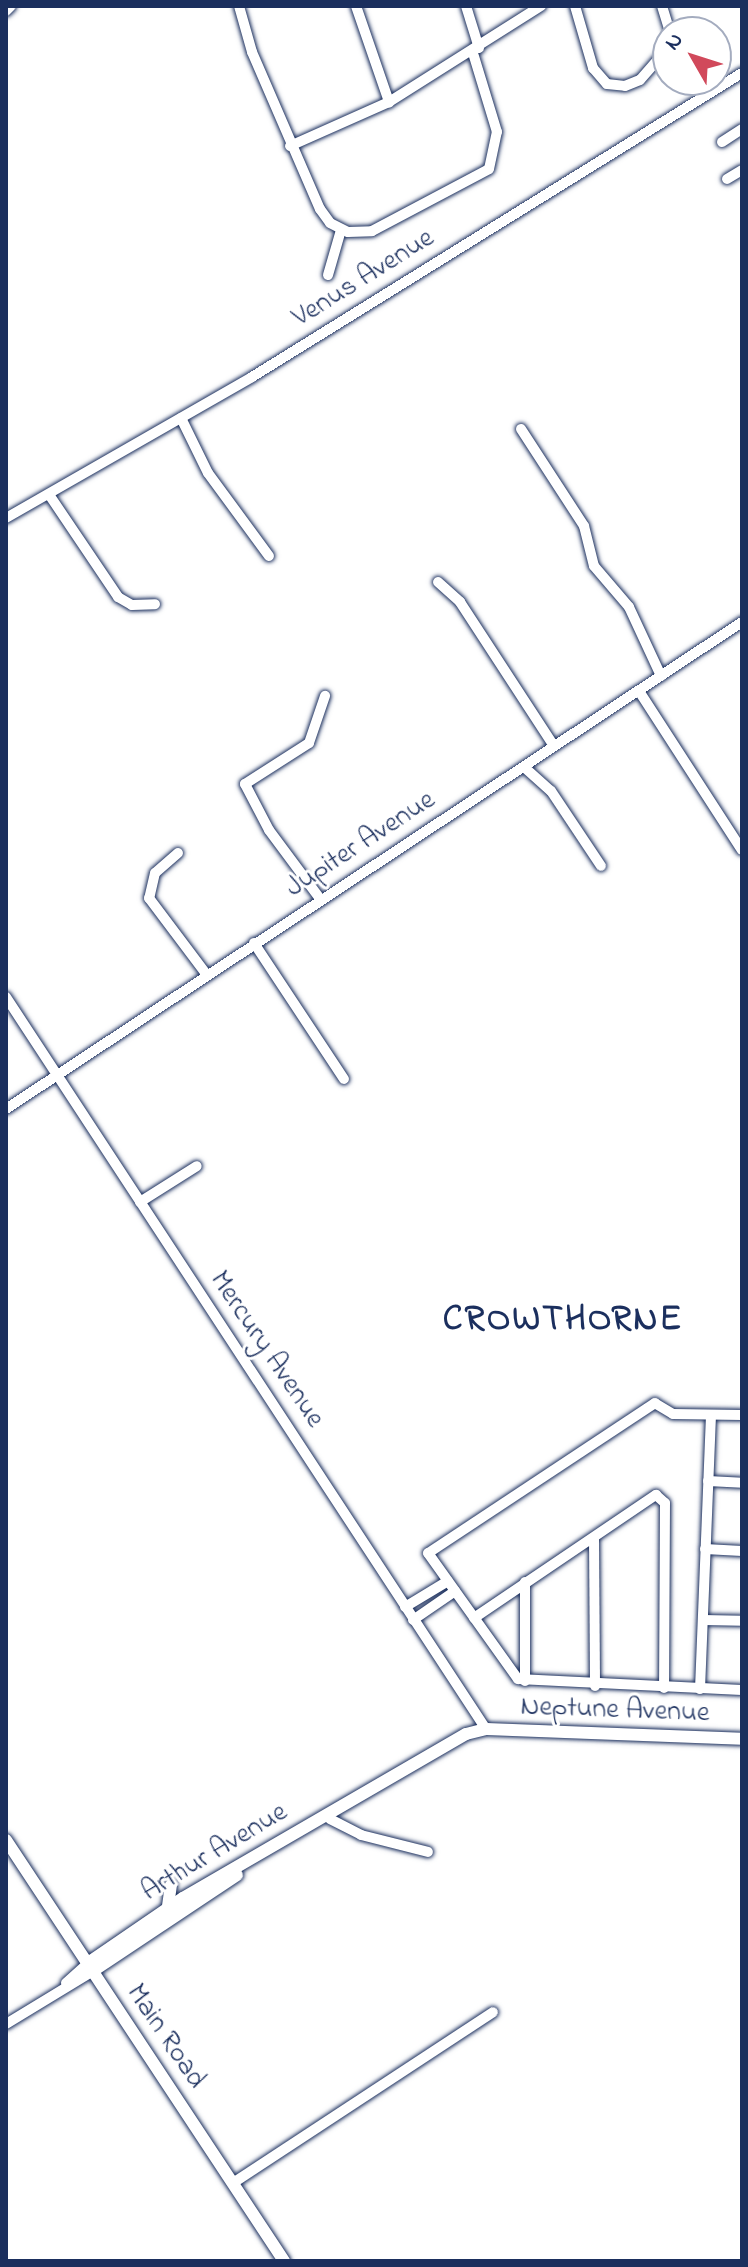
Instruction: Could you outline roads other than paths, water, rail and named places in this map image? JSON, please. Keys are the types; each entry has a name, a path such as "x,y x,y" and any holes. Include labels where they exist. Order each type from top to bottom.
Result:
{"main road":[{"name":"Neptune Avenue","path":"486,1729 742,1739"},
{"name":"Arthur Avenue","path":"90,1967 166,1909 459,1738 486,1729"},
{"name":"Arthur Avenue","path":"90,1967 118,1954 402,1772"},
{"name":"Main Road","path":"6,1840 284,2261"},
{"path":"166,1909 171,1885"},
{"path":"110,1996 107,1970 118,1954"}],"street":[{"path":"6,11 11,6"},
{"path":"239,6 290,146 320,209 341,230 372,231 489,169 497,132 466,6"},
{"path":"356,6 389,102"},
{"path":"290,146 389,102 476,50 541,6"},
{"path":"575,6 593,68 607,84 625,86 640,80 652,66"},
{"name":"Venus Avenue","path":"6,518 50,496 181,418 742,73"},
{"path":"722,142 742,129"},
{"path":"727,179 742,170"},
{"path":"328,275 341,230"},
{"path":"181,418 208,473 269,556"},
{"path":"521,429 584,526 594,566 627,602 661,676"},
{"path":"50,496 118,597 132,605 155,604"},
{"path":"438,582 460,602 554,746"},
{"name":"Jupiter Avenue","path":"6,1109 742,622"},
{"path":"639,691 742,850"},
{"path":"321,900 269,830 245,784 309,743 325,696"},
{"path":"524,767 551,791 601,866"},
{"path":"178,853 155,873 149,898 207,975"},
{"path":"254,943 344,1079"},
{"name":"Mercury Avenue","path":"6,997 486,1729"},
{"path":"140,1202 197,1166"},
{"path":"742,1415 673,1414 655,1403 428,1553 509,1673 525,1681 742,1690"},
{"path":"700,1689 711,1415"},
{"path":"708,1481 742,1483"},
{"path":"474,1618 656,1495 665,1503 664,1688"},
{"path":"594,1538 595,1686"},
{"path":"705,1549 742,1551"},
{"path":"525,1582 525,1681"},
{"path":"405,1607 451,1586"},
{"path":"413,1620 451,1586"},
{"path":"703,1620 742,1621"},
{"path":"330,1819 361,1835 428,1852"},
{"name":"Arthur Avenue","path":"6,2024 90,1967"},
{"path":"233,2183 493,2012"}],"district":[{"name":"CROWTHORNE","path":"563,1321"}]}
